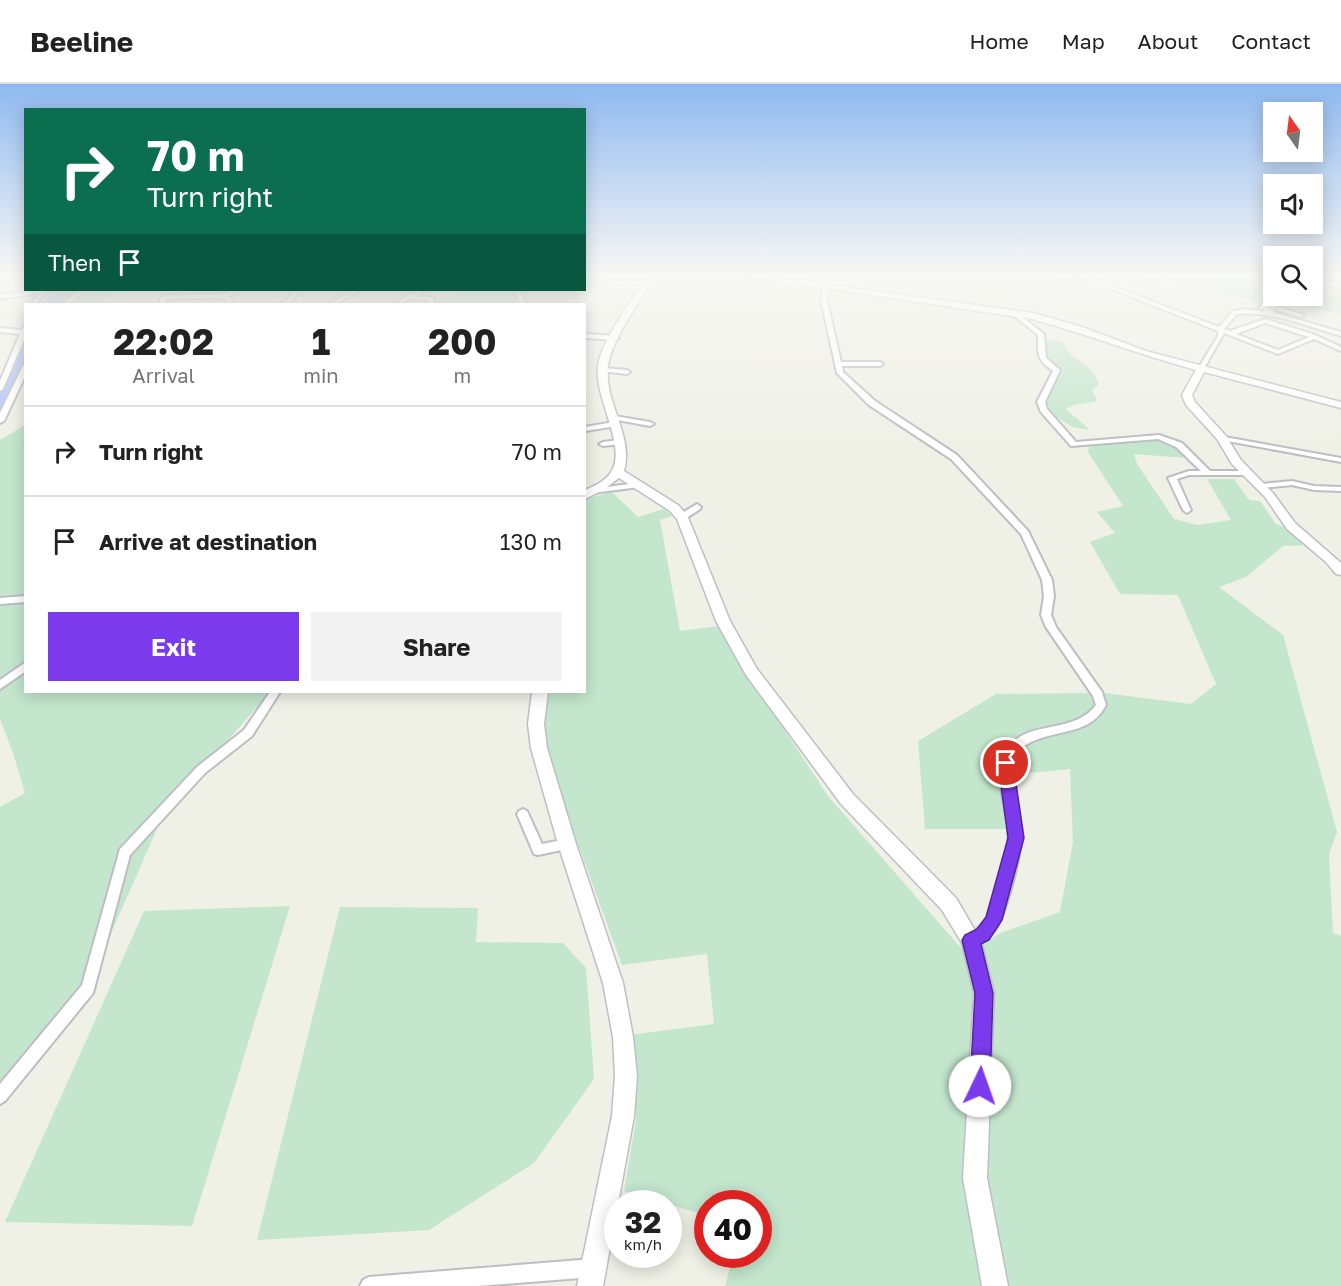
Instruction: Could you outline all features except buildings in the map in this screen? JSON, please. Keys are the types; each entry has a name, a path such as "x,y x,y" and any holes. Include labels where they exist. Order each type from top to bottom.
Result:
{"street":[{"path":"0,389 24,332"},
{"path":"589,493 618,472 623,459 602,384 604,359 619,332"},
{"path":"831,332 840,373 847,381 873,403 954,457 1025,533 1047,580 1049,596 1046,615 1048,621 1098,695 1101,705 1090,720 1026,739 1012,751 1006,763 1016,838 993,920 983,935 971,940"},
{"path":"1039,332 1041,334 1039,349 1042,356 1045,362 1057,370 1041,402 1044,410 1074,444 1159,437 1179,445 1208,473"},
{"path":"1085,332 1143,353 1341,405"},
{"path":"1221,332 1221,336 1187,395 1190,403 1221,438 1246,473 1261,486 1291,526 1331,559 1341,571"},
{"path":"1299,332 1341,349"},
{"path":"1232,333 1278,352 1314,337"},
{"path":"586,336 616,338"},
{"path":"838,364 880,364"},
{"path":"0,422 24,370"},
{"path":"602,370 627,372"},
{"path":"586,429 613,420 650,424"},
{"path":"1221,438 1341,460"},
{"path":"603,444 619,442"},
{"path":"618,472 674,508 682,517 723,621 751,671 795,734 847,799 949,904 971,940 984,993 975,1178 995,1286"},
{"path":"1187,510 1172,478 1189,473 1246,473"},
{"path":"1261,486 1292,483 1314,488 1341,489"},
{"path":"589,493 638,485"},
{"path":"682,517 697,507"},
{"path":"0,601 24,599"},
{"path":"0,685 24,667"},
{"path":"0,1096 88,988 124,854 201,770 248,733 274,693"},
{"path":"369,1286 592,1277 623,1116 626,1076 623,1037 613,983 567,844 539,748 536,724 540,693"},
{"path":"523,814 538,850 567,844"}],"green space":[{"path":"1040,340 1062,341 1066,349 1096,376 1099,384 1092,390 1097,401 1074,405 1066,409 1090,430 1073,427 1044,410 1043,401 1056,370 1045,362"},
{"path":"24,426 24,693 269,693 164,813 83,997 0,1101 0,807 25,793 0,719 0,440"},
{"path":"1154,439 1178,449 1186,458 1134,454 1137,464 1174,519 1197,525 1231,520 1207,479 1234,479 1249,500 1260,501 1276,524 1292,530 1310,545 1283,546 1246,577 1219,587 1283,635 1337,832 1329,854 1333,933 1341,936 1341,1286 725,1286 730,1268 772,1268 772,1190 694,1190 694,1212 682,1208 682,1190 624,1190 636,1120 628,1035 714,1024 707,954 622,965 553,776 542,721 547,693 586,693 586,499 612,492 638,517 664,509 672,516 660,520 680,631 720,626 758,690 828,796 967,955 1000,933 1060,912 1073,842 1070,769 999,776 1008,829 925,829 918,741 996,694 1104,693 1191,704 1216,684 1178,595 1120,594 1090,542 1115,533 1097,512 1123,506 1088,452 1089,447 1095,444"},
{"path":"290,906 192,1226 5,1222 144,911"},
{"path":"340,907 478,908 476,942 563,943 586,968 594,1079 534,1163 429,1230 257,1240"}],"water":[{"path":"24,344 24,364 0,417 0,392"}],"route":[{"path":"980,1086 984,993 971,940 983,935 993,920 1016,838 1006,763"}]}
